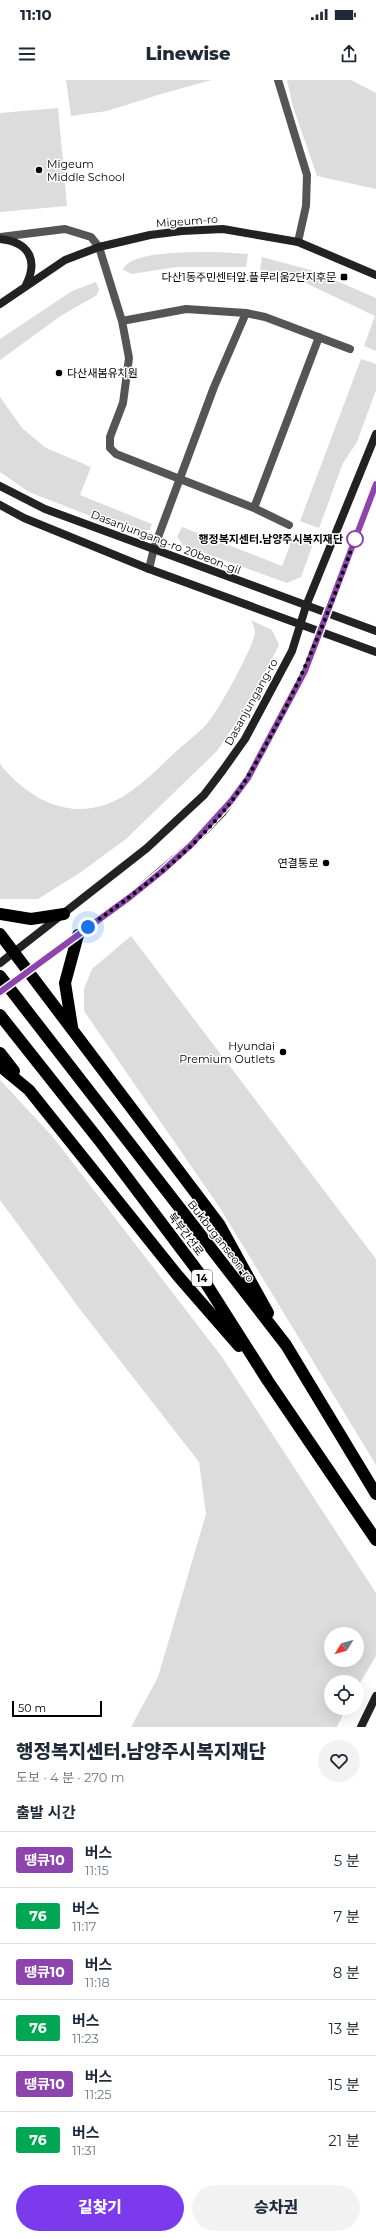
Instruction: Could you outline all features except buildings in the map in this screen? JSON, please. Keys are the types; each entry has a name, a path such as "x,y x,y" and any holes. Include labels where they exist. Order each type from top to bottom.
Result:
{"highway":[{"path":"0,914 31,919 64,914"},
{"path":"0,934 219,1224 286,1345"},
{"path":"73,1030 65,983 78,935"},
{"name":"Bukbuganseon-ro","path":"0,976 286,1345 376,1494"},
{"name":"북부간선로","path":"0,1015 99,1140 200,1274 268,1381 376,1540"},
{"path":"0,1053 178,1276 268,1381"},
{"path":"0,1066 29,1090"}],"street":[{"path":"278,80 307,175 306,206 298,242"},
{"name":"Migeum-ro","path":"0,304 65,260 99,247 150,235 223,229 298,242 376,275"},
{"path":"0,238 65,230 91,236 99,247 122,321 130,358 123,403 110,437 110,448 116,454 254,508 289,525"},
{"path":"0,238 14,241 24,247 30,256 31,274 25,286"},
{"path":"122,321 186,308 246,313 350,349"},
{"path":"149,568 154,548 181,480 214,387 246,313"},
{"path":"254,508 319,337"},
{"name":"Dasanjungang-ro","path":"0,963 147,848 208,788 245,739 292,651 306,606 376,434"},
{"path":"0,992 161,872 222,813 248,778 305,671 376,484"},
{"name":"Dasanjungang-ro 20beon-gil","path":"0,486 45,509 376,631"},
{"path":"0,505 24,518 149,568 376,652"},
{"path":"361,1727 376,1696"}],"shaded area":[{"path":"66,80 212,80 107,111 71,116"},
{"path":"287,80 351,80 376,93 376,189 317,176 293,107"},
{"path":"58,108 67,206 0,212 0,113"},
{"path":"180,252 248,254 246,267 176,267 132,274 123,270 128,263 150,256"},
{"path":"262,257 314,271 376,298 376,351 364,346 375,316 308,284 260,270"},
{"path":"96,282 99,289 97,295 62,315 0,360 0,339 72,291"},
{"path":"361,359 376,364 376,390 357,442 343,463 319,528 300,521"},
{"path":"0,397 22,428 46,448 91,467 80,495 152,524 150,530 135,531 88,515 29,492 0,472"},
{"path":"182,527 282,566 294,534 314,541 301,577 287,583 183,545 177,537"},
{"path":"251,620 272,630 279,645 252,699 217,751 126,839 81,872 38,899 0,899 0,764 18,783 40,798 52,804 78,809 104,805 117,800 140,785 214,715 236,677 253,639 255,630"},
{"path":"131,936 376,1259 376,1465 220,1208 84,1011 84,989 92,969"},
{"path":"0,1080 53,1137 222,1357 376,1593 376,1656 364,1676 364,1675 324,1675 324,1715 343,1715 337,1727 131,1727 158,1677 206,1514 199,1462 79,1308 0,1200"}],"bus line":[{"name":"땡큐10","path":"0,992 130,897 161,872 191,845 222,813 231,801 248,778 305,671 376,484"}],"place":[{"name":"Migeum Middle School","path":"39,170"},
{"name":"다산1동주민센터앞.플루리움2단지후문","path":"344,277"},
{"name":"다산새봄유치원","path":"59,373"},
{"name":"행정복지센터.남양주시복지재단","path":"355,539"},
{"name":"연결통로","path":"326,863"},
{"name":"Hyundai Premium Outlets","path":"283,1052"}],"route":[{"path":"88,927 130,897 191,845 222,813 248,778 305,671 355,539"}]}
